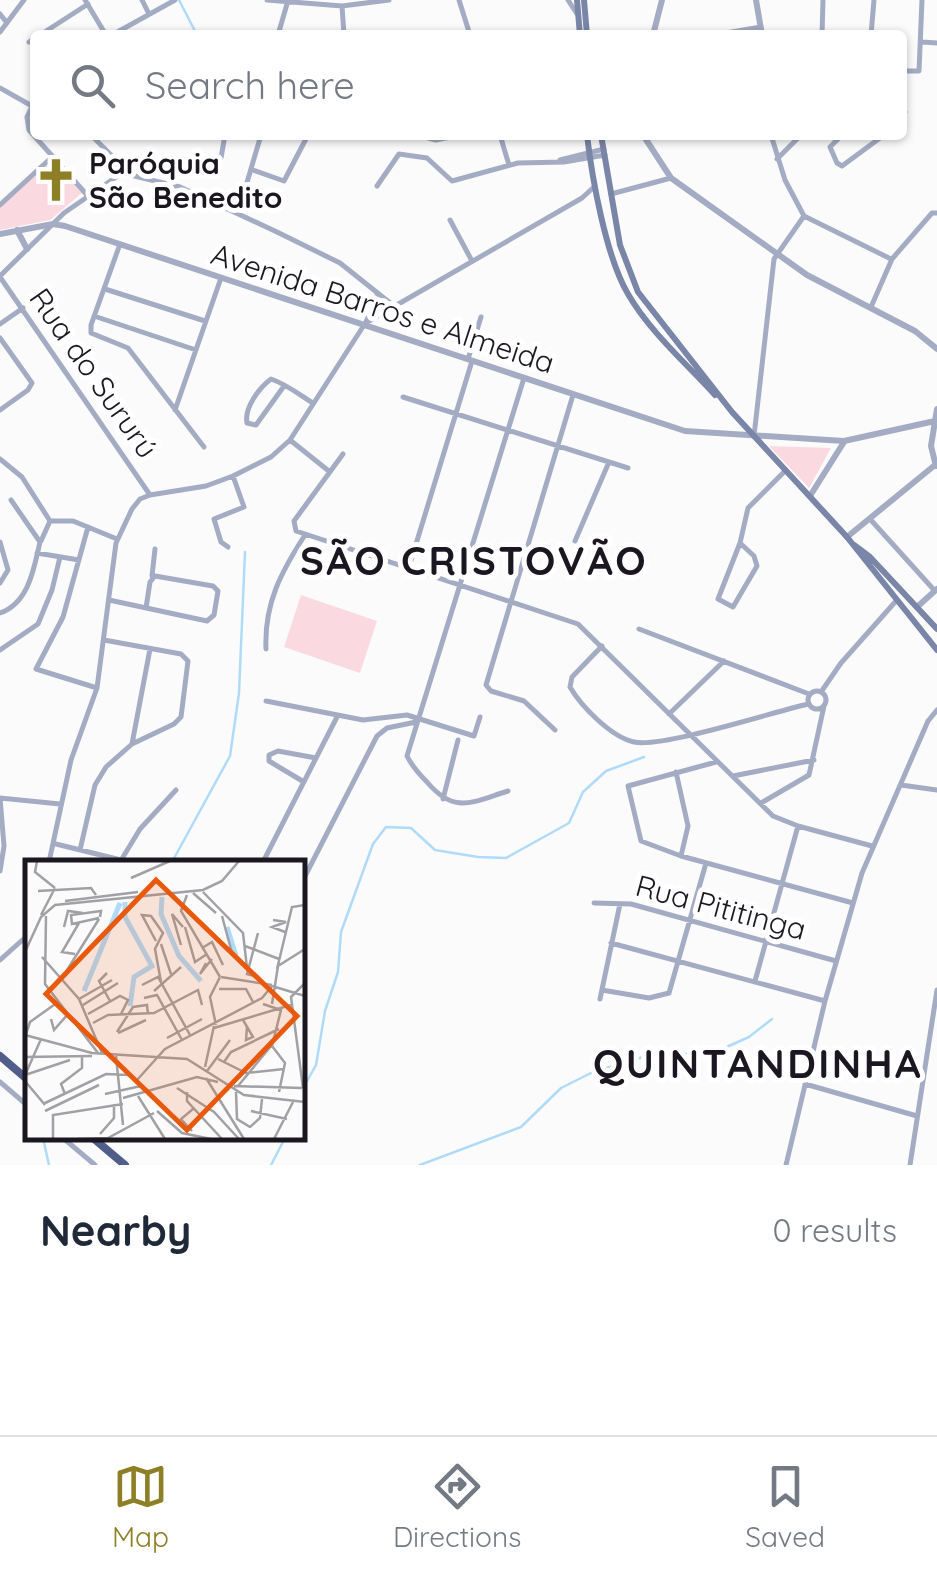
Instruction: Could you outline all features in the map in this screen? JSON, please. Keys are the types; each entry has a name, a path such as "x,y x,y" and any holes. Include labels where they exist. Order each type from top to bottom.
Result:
{"highway":[{"path":"0,1056 25,1077"},
{"path":"96,1140 125,1165"}],"main road":[{"path":"580,0 578,16 584,30"},
{"path":"580,0 585,30"},
{"path":"588,140 613,256 630,297 663,339 854,545 937,650"},
{"path":"602,140 620,246 638,292 732,412"},
{"path":"630,297 638,292"},
{"path":"854,545 937,629"}],"street":[{"path":"0,32 24,0"},
{"path":"142,0 149,14"},
{"path":"120,30 175,0"},
{"path":"267,0 342,6 389,0"},
{"path":"459,0 468,30"},
{"path":"568,0 578,16"},
{"path":"655,30 662,0"},
{"path":"756,0 761,30"},
{"path":"822,30 823,0"},
{"path":"871,30 874,0"},
{"path":"907,71 919,70 922,0"},
{"path":"47,30 87,2 106,30"},
{"path":"279,30 287,4"},
{"path":"342,6 344,30"},
{"path":"0,14 8,23"},
{"path":"129,26 132,30"},
{"path":"922,42 937,43"},
{"path":"0,88 30,102"},
{"path":"38,140 88,194"},
{"path":"96,140 122,173 180,188 238,213 340,263 394,306"},
{"path":"221,158 224,140"},
{"path":"238,213 260,140"},
{"path":"252,170 284,181 305,140"},
{"path":"502,140 509,165"},
{"path":"645,140 671,178 828,289 915,331 937,349"},
{"path":"772,140 804,216 892,259"},
{"path":"777,158 797,140"},
{"path":"837,140 830,148 837,164 842,166 877,140"},
{"path":"377,186 393,158 403,154 427,158 452,181 509,165 604,152"},
{"path":"0,206 52,157"},
{"path":"0,276 88,194 122,173"},
{"path":"611,194 671,178"},
{"path":"364,325 582,198 595,186"},
{"path":"582,198 598,197"},
{"path":"870,310 892,259 935,211"},
{"path":"754,436 777,253 804,216"},
{"path":"450,220 472,262"},
{"name":"Avenida Barros e Almeida","path":"0,234 53,224 684,431 844,440 935,421"},
{"path":"17,230 28,249"},
{"path":"120,244 94,316 92,334 128,348 204,447"},
{"name":"Rua do Sururú","path":"0,276 150,495"},
{"path":"175,410 221,278"},
{"path":"105,289 205,321"},
{"path":"50,860 71,760 98,688 117,539 137,502 150,495 206,486 271,457 290,440 364,325 377,295"},
{"path":"0,324 23,308"},
{"path":"94,316 196,350"},
{"path":"409,567 481,317"},
{"path":"0,338 32,383 0,410"},
{"path":"508,791 458,804 443,799 408,759 416,719 524,378"},
{"path":"284,386 256,424 247,423 247,412 266,382 273,380 284,386 313,403"},
{"path":"555,730 524,701 486,686 574,395"},
{"path":"404,397 628,468"},
{"path":"847,537 936,467 932,446 937,409"},
{"path":"290,440 330,472"},
{"path":"810,496 844,440"},
{"path":"343,454 294,521 296,531 578,624 773,816 872,846"},
{"path":"0,459 22,476 50,521"},
{"path":"575,541 609,462"},
{"path":"740,543 754,556 757,566 732,607 718,599 740,543 748,508 786,470"},
{"path":"228,548 221,542 214,519 244,507 233,476"},
{"path":"11,500 40,542"},
{"path":"869,518 936,590 917,607"},
{"path":"50,521 69,521 117,539"},
{"path":"0,613 20,598 50,521"},
{"path":"88,527 63,617 36,669 98,688"},
{"path":"266,649 265,624 274,592 305,534"},
{"path":"0,542 8,570 0,584"},
{"path":"146,608 155,550"},
{"path":"37,553 79,560"},
{"path":"0,650 38,624 60,557"},
{"path":"109,600 206,621 212,617 218,591 213,586 158,576 152,579"},
{"path":"639,630 809,694 821,692 896,601"},
{"path":"80,850 96,784 106,767 132,744 178,721 186,658 104,640"},
{"path":"602,646 572,677 573,692 626,740 652,744 808,704"},
{"path":"132,744 150,648"},
{"path":"669,714 724,661"},
{"path":"760,804 804,779 814,760 826,700 821,692"},
{"path":"808,704 809,694"},
{"path":"266,702 363,720 407,714 474,736 480,717"},
{"path":"808,704 816,710 824,706"},
{"path":"786,1165 853,903 872,846 928,721 937,710"},
{"path":"264,860 338,714"},
{"path":"305,876 377,736 387,728 416,719"},
{"path":"443,799 458,740"},
{"path":"304,782 274,767 269,755 278,750 316,758"},
{"path":"731,776 814,760"},
{"path":"716,762 634,783 628,789 641,841 681,856 853,903"},
{"path":"676,772 688,826 681,856"},
{"path":"901,785 937,790"},
{"path":"121,860 140,829 176,790"},
{"path":"0,871 4,846 0,798 60,804"},
{"path":"754,982 798,826"},
{"path":"54,844 116,860"},
{"path":"87,860 88,853"},
{"path":"602,990 650,998 665,996 671,989 706,863"},
{"name":"Rua Pititinga","path":"594,903 620,903 836,961"},
{"path":"600,999 620,903"},
{"path":"0,960 25,938"},
{"path":"611,942 825,1001"},
{"path":"910,1165 937,990"},
{"path":"924,1078 937,1080"},
{"path":"0,1082 25,1103"},
{"path":"804,1084 917,1116"},
{"path":"65,1140 95,1165"}],"shaded area":[{"path":"49,160 82,193 50,220 0,230 0,205"},
{"path":"769,446 831,448 809,488"},
{"path":"301,595 377,621 360,673 284,647"}],"waterway":[{"path":"179,0 194,30"},
{"path":"173,860 230,756 239,693 245,552"},
{"path":"305,1085 316,1065 325,1011 338,972 341,932 373,844 386,827 411,828 435,850 506,858 569,823 583,792 606,771 644,757"},
{"path":"420,1165 521,1127 561,1088 593,1072 650,1055 713,1053 749,1037 772,1019"},
{"path":"43,1140 49,1165"},
{"path":"271,1165 284,1140"}],"place":[{"name":"Paróquia São Benedito","path":"56,180"}],"district":[{"name":"SÃO CRISTOVÃO","path":"474,560"},
{"name":"QUINTANDINHA","path":"758,1063"}]}
